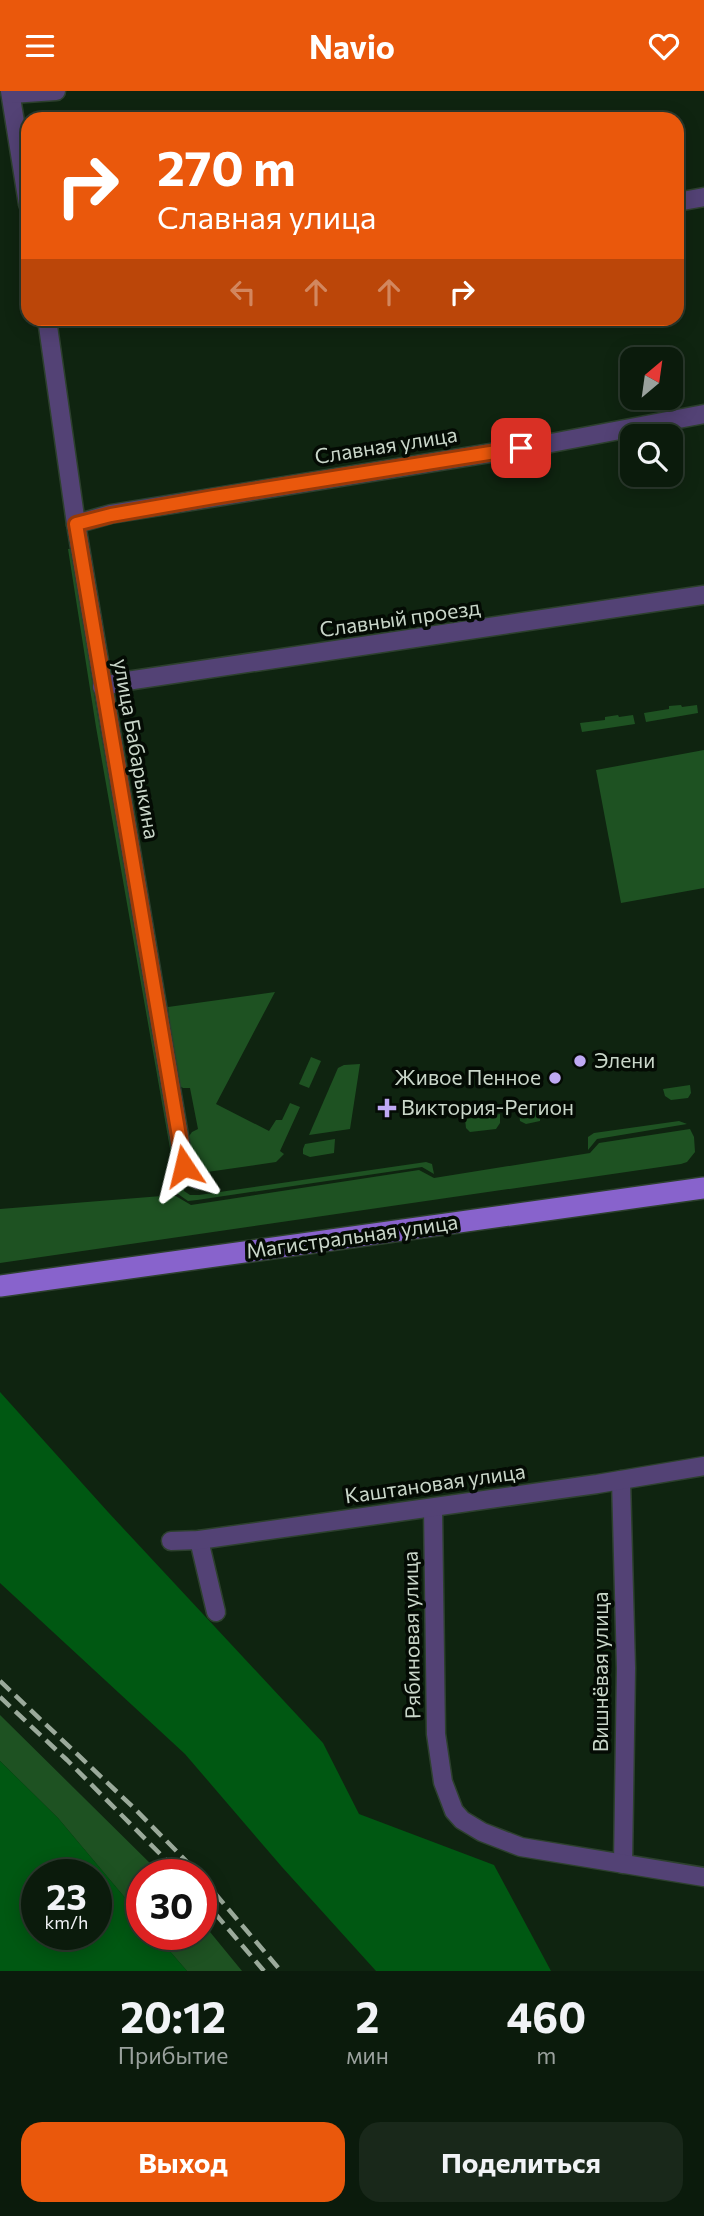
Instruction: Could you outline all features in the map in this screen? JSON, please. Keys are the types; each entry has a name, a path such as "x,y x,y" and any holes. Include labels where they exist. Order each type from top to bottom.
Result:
{"main road":[{"name":"Магистральная улица","path":"0,1286 704,1188"}],"street":[{"path":"21,161 10,93 56,91"},
{"path":"684,201 704,197"},
{"name":"улица Бабарыкина","path":"48,326 76,524 184,1166 198,1180"},
{"name":"Славная улица","path":"76,524 111,515 547,444 704,414"},
{"name":"Славный проезд","path":"103,687 120,682 704,596"},
{"name":"Каштановая улица","path":"171,1541 199,1540 433,1508 704,1465"},
{"name":"Вишнёвая улица","path":"621,1480 626,1668 623,1864"},
{"name":"Рябиновая улица","path":"433,1508 439,1763 448,1799 454,1811 462,1820 482,1832 537,1850 704,1877"},
{"path":"199,1540 216,1612"}],"green space":[{"path":"68,549 72,549 94,694 164,1094 184,1191 190,1195 199,1195 426,1162 432,1164 434,1174 422,1167 188,1201 178,1194 96,727"},
{"path":"681,705 697,705 698,713 646,722 644,713"},
{"path":"633,715 635,724 582,732 580,723 605,720 605,717"},
{"path":"704,750 704,888 621,903 596,770"},
{"path":"275,992 216,1104 269,1131 276,1120 282,1120 290,1103 300,1107 280,1151 284,1154 276,1162 207,1172 196,1168 190,1156 187,1139 198,1129 190,1088 177,1084 168,1007"},
{"path":"311,1057 321,1061 309,1088 299,1084"},
{"path":"360,1064 350,1129 309,1135 338,1068"},
{"path":"690,1085 691,1093 688,1098 671,1100 665,1096 663,1089"},
{"path":"541,1109 540,1121 526,1124 520,1121 519,1112"},
{"path":"500,1114 500,1123 496,1129 470,1132 466,1128 465,1119"},
{"path":"679,1121 687,1124 597,1139 588,1150 588,1137 594,1133"},
{"path":"690,1129 694,1137 695,1152 687,1162 681,1164 0,1263 0,1209 174,1195 191,1205 419,1170 434,1178 590,1153 599,1143"},
{"path":"335,1139 334,1153 310,1157 303,1154 305,1144"},
{"path":"0,1392 323,1743 359,1814 494,1865 551,1971 376,1971 185,1754 0,1583"},
{"path":"0,1715 146,1859 126,1859 126,1899 112,1882 112,1859 92,1859 58,1818 0,1761"},
{"path":"0,1761 58,1818 92,1859 21,1859 21,1950 112,1950 112,1882 126,1899 126,1950 169,1950 187,1971 0,1971"},
{"path":"217,1941 242,1971 187,1971 169,1950 217,1950"}],"railway":[{"path":"0,1681 184,1859"},
{"path":"0,1697 165,1859"},
{"path":"217,1896 281,1971"},
{"path":"217,1916 264,1971"}],"place":[{"name":"Элени","path":"580,1061"},
{"name":"Живое Пенное","path":"555,1078"},
{"name":"Виктория-Регион","path":"387,1108"}],"route":[{"path":"184,1166 76,524 111,515 214,497 521,448"}]}
